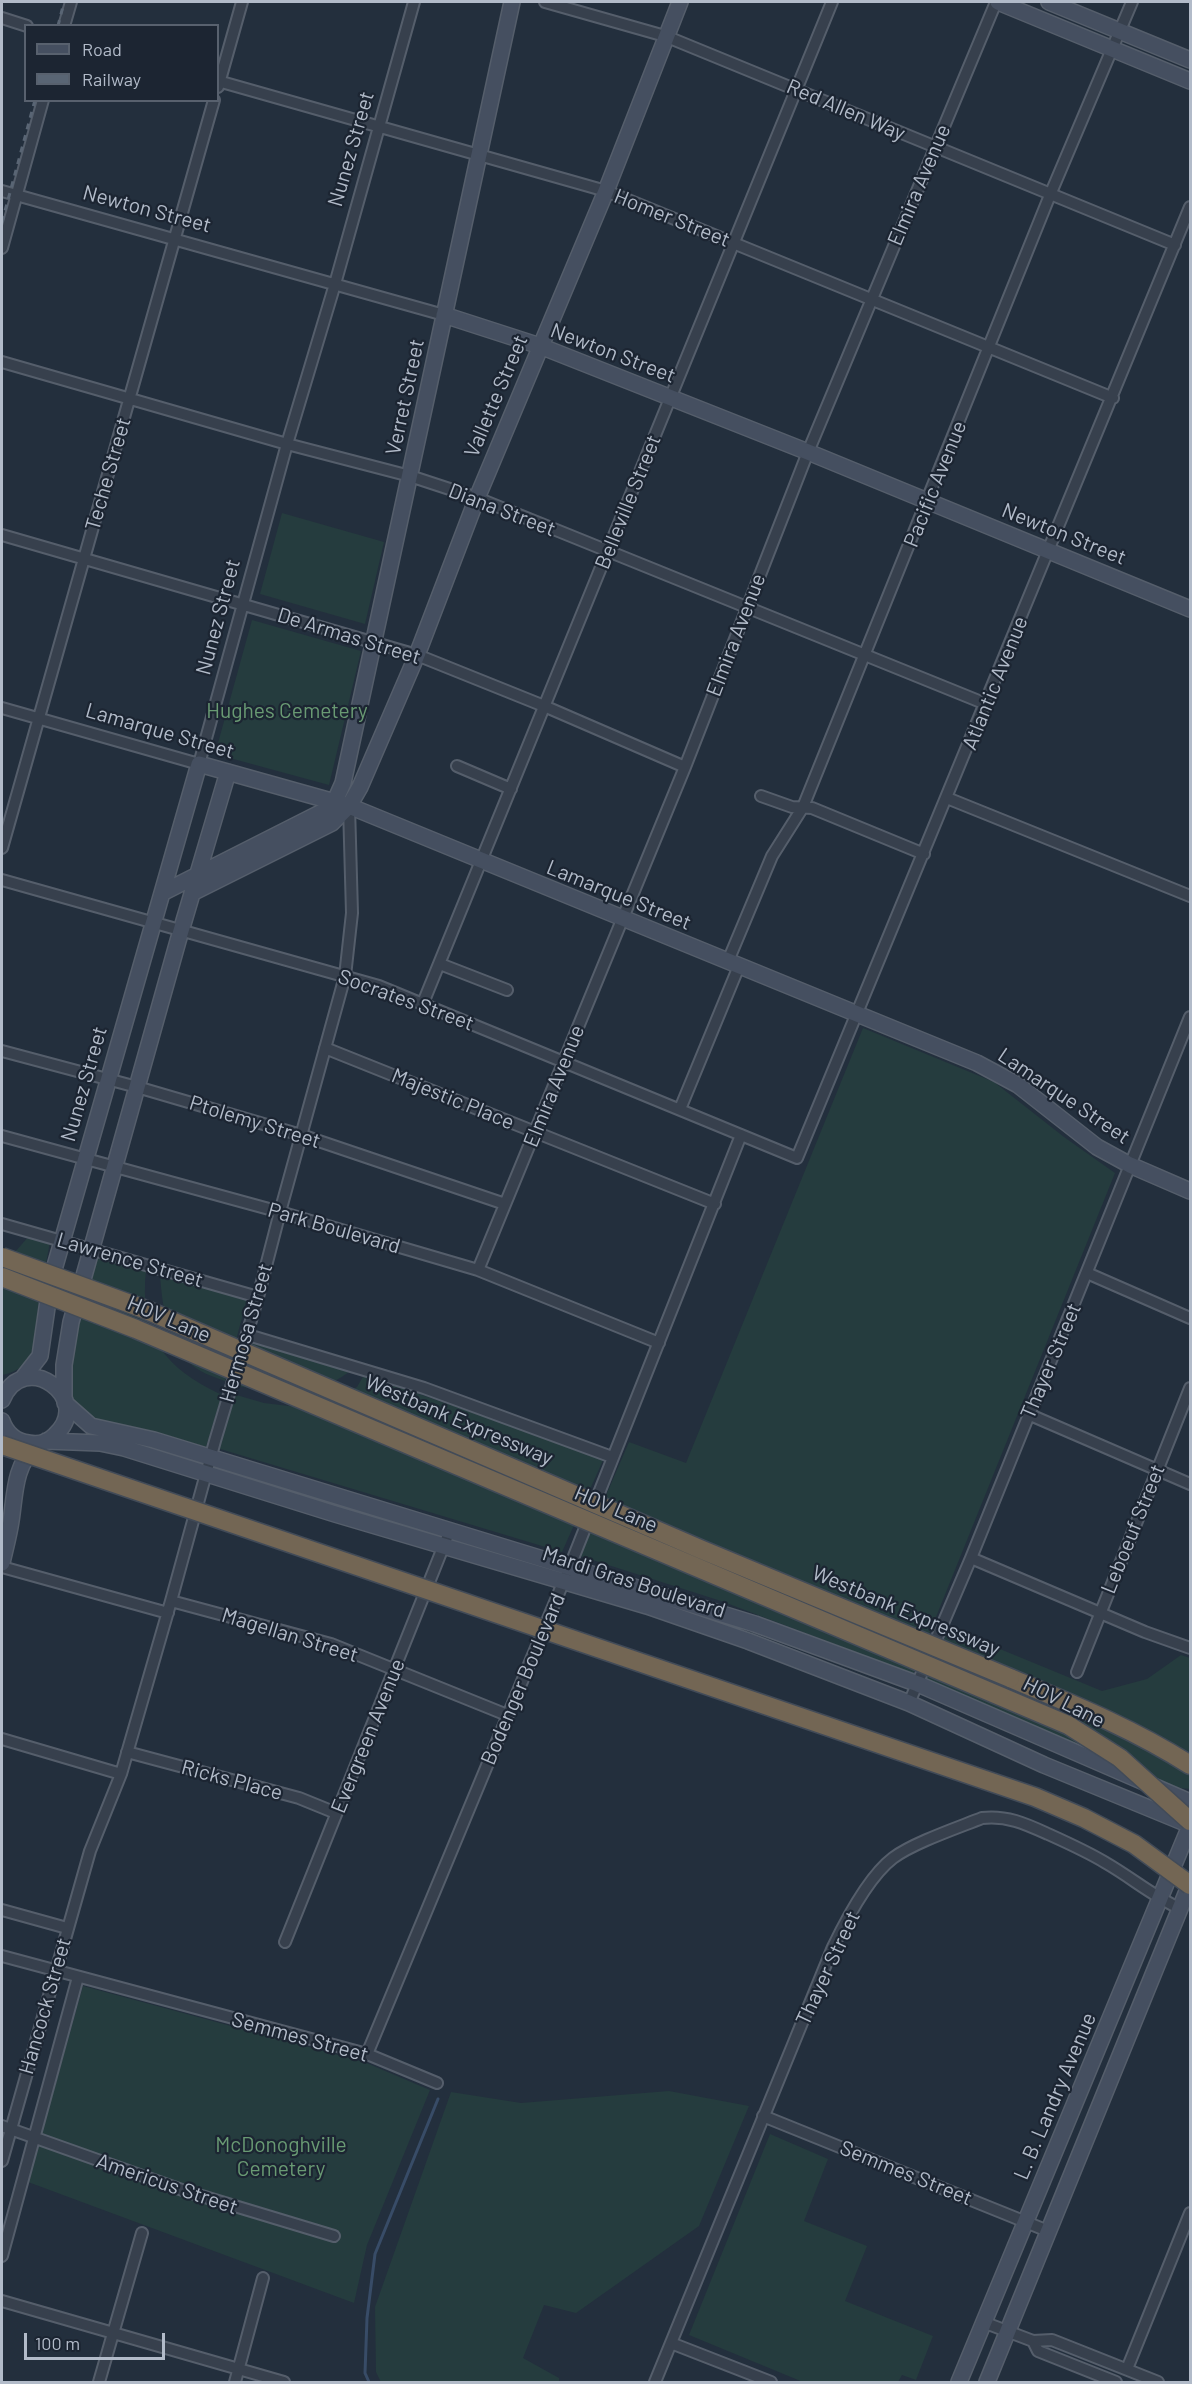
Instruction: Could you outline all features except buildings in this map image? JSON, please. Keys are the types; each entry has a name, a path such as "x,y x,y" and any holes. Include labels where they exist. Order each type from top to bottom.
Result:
{"highway":[{"name":"Westbank Expressway","path":"2,1257 154,1313 700,1549 1099,1716 1162,1747 1191,1765"},
{"name":"HOV Lane","path":"2,1277 136,1329 1068,1725 1120,1758 1191,1824"},
{"path":"2,1446 1035,1797 1084,1818 1134,1844 1191,1884"}],"street":[{"path":"65,24 71,2"},
{"path":"219,80 242,2"},
{"name":"Nunez Street","path":"2,1400 8,1388 20,1380 40,1356 51,1280 414,2"},
{"name":"Verret Street","path":"342,803 343,783 373,641 512,2"},
{"name":"Red Allen Way","path":"545,2 665,36 1176,245"},
{"name":"Vallette Street","path":"342,803 360,787 417,655 477,498 606,191 680,2"},
{"name":"Belleville Street","path":"423,1003 832,2"},
{"path":"997,2 1191,81"},
{"name":"Elmira Avenue","path":"478,1270 685,767 808,452 997,2"},
{"path":"1049,2 1191,60"},
{"name":"Pacific Avenue","path":"680,1109 772,856 803,807 1050,195 1132,2"},
{"path":"2,18 24,25"},
{"name":"Homer Street","path":"219,83 606,191 1113,398"},
{"path":"2,248 42,102"},
{"name":"Teche Street","path":"2,848 213,102"},
{"name":"Newton Street","path":"2,191 444,315 540,346 808,452 1191,609"},
{"name":"Atlantic Avenue","path":"797,1158 1191,207"},
{"name":"Diana Street","path":"2,362 287,444 410,476 477,498 986,704"},
{"name":"De Armas Street","path":"2,535 417,655 544,706 685,767"},
{"name":"Lamarque Street","path":"2,708 342,803 977,1063 1018,1085 1096,1147 1130,1165 1191,1191"},
{"path":"457,766 511,789"},
{"path":"168,1613 2,1565 17,1478 30,1451 56,1434 63,1425 66,1414 64,1365 68,1335 181,929 228,772"},
{"path":"761,796 792,807 813,808 924,854"},
{"path":"947,798 1191,896"},
{"path":"162,893 342,803"},
{"path":"192,893 332,823 342,803"},
{"name":"Hermosa Street","path":"90,1851 121,1774 168,1613 210,1458 248,1335 345,976 352,913 342,803"},
{"name":"Socrates Street","path":"2,880 380,986 797,1158"},
{"path":"440,964 507,990"},
{"name":"Thayer Street","path":"909,1703 971,1558 1191,1017"},
{"name":"Majestic Place","path":"326,1048 714,1204"},
{"name":"Ptolemy Street","path":"2,1051 137,1087 301,1135 505,1203"},
{"name":"Bodenger Boulevard","path":"367,2054 570,1566 741,1135"},
{"name":"Park Boulevard","path":"2,1136 280,1212 478,1270 658,1343"},
{"name":"Lawrence Street","path":"2,1224 258,1297"},
{"path":"1087,1274 1191,1318"},
{"path":"248,1335 424,1388 612,1457"},
{"name":"Mardi Gras Boulevard","path":"20,1380 33,1377 49,1381 58,1388 65,1400 91,1426 154,1440 210,1458 448,1538 563,1581 738,1638 909,1703 1044,1765 1191,1824"},
{"path":"2,1384 20,1380"},
{"name":"Leboeuf Street","path":"1077,1672 1191,1388"},
{"path":"1028,1414 1191,1484"},
{"path":"2,1424 2,1446"},
{"name":"Mardi Gras Boulevard","path":"2,1424 16,1439 28,1443 80,1442 124,1448 206,1474 448,1538 570,1566 755,1624 918,1684 1191,1802"},
{"name":"Evergreen Avenue","path":"285,1942 448,1538"},
{"path":"971,1558 1145,1632 1191,1648"},
{"name":"Magellan Street","path":"171,1601 331,1644 507,1715"},
{"path":"2,1739 121,1774"},
{"name":"Ricks Place","path":"127,1752 299,1798 336,1813"},
{"name":"Thayer Street","path":"655,2382 842,1927 881,1870 893,1858 982,1818 996,1816 1010,1818 1067,1842 1106,1863 1160,1900 1181,1909"},
{"name":"L. B. Landry Avenue","path":"959,2382 1191,1824"},
{"name":"Hancock Street","path":"2,2161 6,2128 56,1971 90,1851"},
{"path":"987,2382 1191,1884"},
{"path":"2,1910 67,1928"},
{"name":"Semmes Street","path":"2,1956 367,2054 437,2083"},
{"name":"Hancock Street","path":"2,2256 78,1977"},
{"name":"Semmes Street","path":"763,2116 1048,2231"},
{"name":"Americus Street","path":"6,2128 238,2208 334,2236"},
{"path":"1127,2369 1191,2214"},
{"path":"99,2382 142,2233"},
{"path":"235,2382 263,2278"},
{"path":"2,2301 284,2382"},
{"path":"983,2322 1033,2341 1052,2340 1158,2382"},
{"path":"1033,2341 1038,2351 1116,2382"},
{"path":"672,2343 771,2382"}],"green space":[{"path":"282,513 384,542 365,624 260,594"},
{"name":"Hughes Cemetery","path":"252,620 361,651 329,785 215,754"},
{"path":"863,1028 994,1082 1064,1137 1115,1173 913,1674 721,1601 580,1556 629,1442 686,1463"},
{"path":"29,1236 50,1242 39,1300 35,1340 29,1358 23,1366 2,1375 2,1260 15,1252"},
{"path":"95,1255 146,1270 147,1313 160,1347 185,1373 222,1395 206,1447 128,1425 88,1418 73,1403 70,1363 79,1313"},
{"path":"160,1274 247,1299 225,1381 199,1370 180,1352 165,1314"},
{"path":"251,1336 349,1372 323,1386 295,1391 237,1386"},
{"path":"364,1375 604,1458 562,1552 217,1448 233,1394 264,1403 305,1408 335,1400 357,1387"},
{"path":"949,1628 1102,1691 1147,1679 1181,1655 1190,1658 1190,1789 1171,1787 925,1679"},
{"name":"McDonoghville Cemetery","path":"83,1986 364,2062 430,2090 367,2245 354,2303 28,2182"},
{"path":"669,2091 749,2106 699,2226 576,2313 544,2305 523,2358 559,2378 559,2382 381,2382 376,2372 375,2307 451,2092 521,2103"},
{"path":"770,2134 828,2159 804,2221 867,2246 845,2301 933,2336 916,2380 902,2375 898,2382 803,2382 689,2335"}],"waterway":[{"path":"369,2382 365,2373 367,2318 375,2254 438,2099"}],"railway":[{"path":"58,24 64,2"},
{"path":"2,222 34,102"}]}
